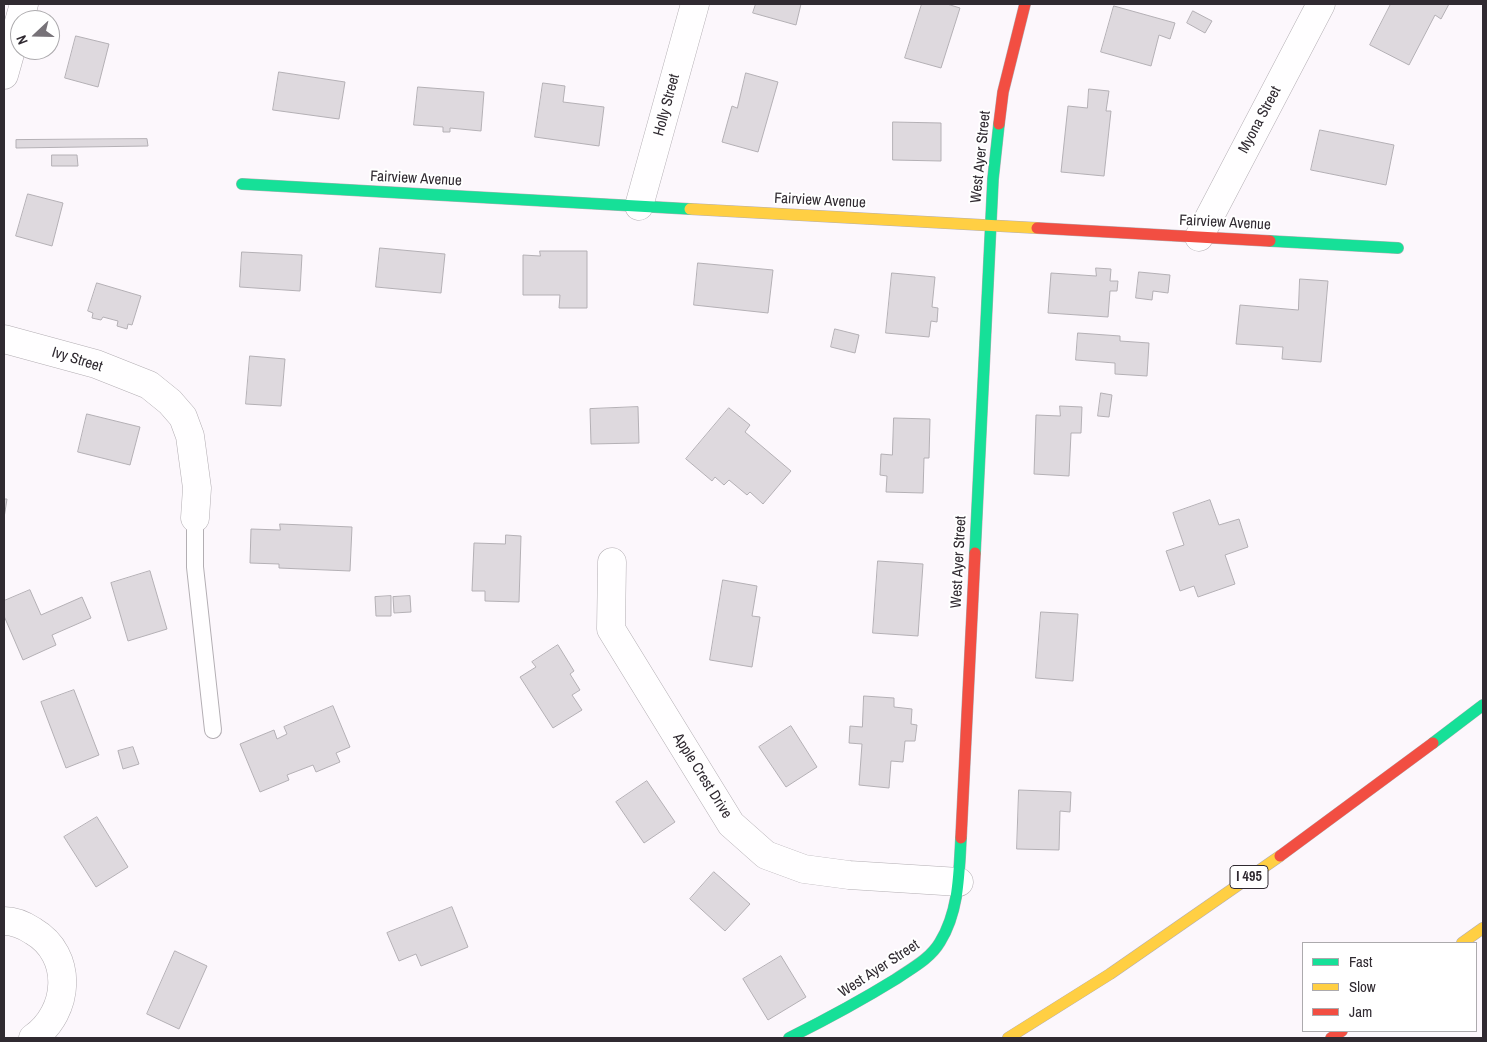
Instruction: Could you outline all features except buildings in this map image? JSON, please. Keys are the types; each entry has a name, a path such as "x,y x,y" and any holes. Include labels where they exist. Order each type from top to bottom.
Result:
{"main road":[{"name":"West Ayer Street","path":"789,1038 831,1018 922,962 934,952 945,935 955,910 959,882 990,225 997,136 1003,92 1025,4"},
{"name":"Fairview Avenue","path":"242,184 1398,248"},
{"name":"I 495","path":"1008,1038 1110,974 1219,899 1365,794 1483,705"},
{"path":"1463,942 1483,928"}],"street":[{"path":"4,75 24,4"},
{"name":"Holly Street","path":"639,206 694,4"},
{"name":"Myona Street","path":"1199,237 1321,4"},
{"name":"Ivy Street","path":"4,338 96,364 149,385 170,402 183,417 190,436 197,488 195,518"},
{"name":"Apple Crest Drive","path":"612,562 612,629 731,824 766,856 804,869 849,875 959,882"},
{"path":"4,921 24,925 38,934 50,946 59,962 63,978 62,996 57,1012 47,1026 33,1038"}],"lane":[{"path":"195,518 195,567 213,730"}],"traffic: fast":[{"path":"975,553 993,179 999,124"},
{"path":"242,184 690,209"},
{"path":"1270,241 1398,248"},
{"path":"1433,743 1483,705"},
{"path":"789,1038 870,995 920,963 936,948 951,918 957,892 961,838"}],"traffic: slow":[{"path":"690,209 1037,228"},
{"path":"1008,1038 1110,974 1280,856"},
{"path":"1463,942 1483,928"}],"traffic: jam":[{"path":"999,124 1003,92 1025,4"},
{"path":"1037,228 1270,241"},
{"path":"961,838 975,553"},
{"path":"1280,856 1433,743"},
{"path":"1331,1038 1340,1032"}]}
